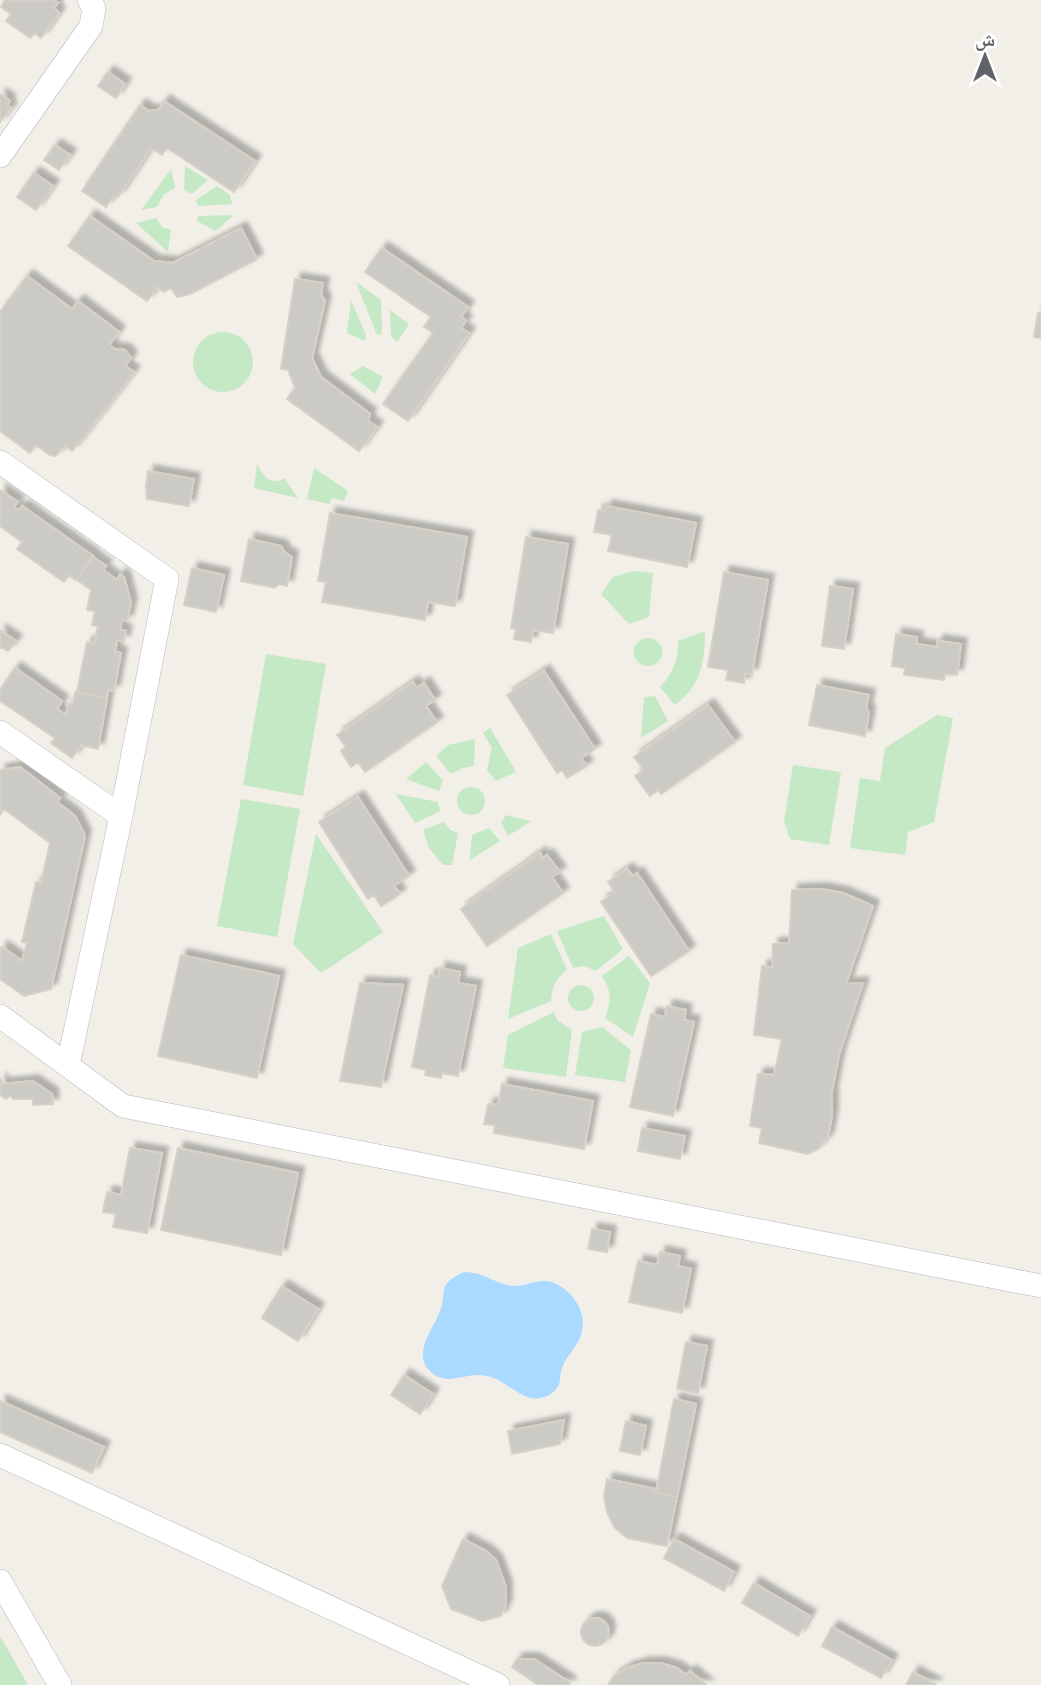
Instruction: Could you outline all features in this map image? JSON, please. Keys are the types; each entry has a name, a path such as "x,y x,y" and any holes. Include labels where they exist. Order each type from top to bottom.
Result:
{"street":[{"path":"0,156 92,26 94,8 89,0"},
{"path":"0,462 167,579 121,816 68,1065"},
{"path":"0,733 121,816"},
{"path":"0,1016 123,1106 1041,1286"},
{"path":"0,1455 498,1685"},
{"path":"0,1581 60,1685"}],"green space":[{"path":"185,166 208,180 192,194 184,190"},
{"path":"171,169 175,188 164,194 157,207 141,210"},
{"path":"217,186 230,195 232,204 198,206 196,200"},
{"path":"234,215 216,231 197,221 198,216"},
{"path":"156,218 162,227 171,230 168,252 136,223"},
{"path":"356,282 381,300 382,334 377,335"},
{"path":"351,300 366,335 365,341 347,333"},
{"path":"390,310 409,324 397,342 391,336"},
{"path":"223,332 244,341 253,362 244,383 223,392 202,383 193,362 202,341"},
{"path":"363,366 383,377 375,394 350,374"},
{"path":"257,464 264,476 271,480 284,478 298,498 254,488"},
{"path":"314,468 348,491 344,501 332,498 329,504 307,499"},
{"path":"633,571 653,573 649,617 629,624 601,594 613,577"},
{"path":"705,631 700,672 691,690 675,705 660,687 674,666 678,641"},
{"path":"648,638 658,642 662,652 658,662 648,666 638,662 634,652 638,642"},
{"path":"266,654 326,664 303,796 243,785"},
{"path":"655,696 668,721 641,738 644,697"},
{"path":"937,715 953,718 934,822 908,832 905,855 850,848 860,778 880,781 885,748"},
{"path":"490,728 516,772 496,781 487,770 492,748 483,733"},
{"path":"475,739 474,766 451,774 436,756 448,745"},
{"path":"426,762 443,780 439,791 406,779"},
{"path":"793,765 841,772 829,845 790,839 784,821"},
{"path":"471,787 481,791 485,801 481,811 471,815 461,811 457,801 461,791"},
{"path":"396,794 438,802 440,811 415,823"},
{"path":"241,799 300,809 277,937 217,926"},
{"path":"506,815 531,821 508,836 501,823"},
{"path":"444,822 450,830 458,833 452,865 443,865 429,848 423,830"},
{"path":"489,828 500,841 470,860 472,835"},
{"path":"316,834 383,932 321,973 293,944"},
{"path":"604,916 623,949 596,971 584,966 573,968 557,931"},
{"path":"551,934 567,970 555,984 551,1001 508,1019 518,948"},
{"path":"629,956 650,983 633,1037 605,1018 610,997 602,976"},
{"path":"581,985 590,989 594,998 590,1007 581,1011 572,1007 568,998 572,989"},
{"path":"554,1012 557,1020 572,1030 566,1077 503,1068 508,1035"},
{"path":"602,1027 631,1050 625,1082 575,1075 582,1032"},
{"path":"0,1636 28,1685 0,1685"}],"water":[{"path":"464,1272 509,1285 546,1281 561,1287 574,1299 582,1315 582,1331 561,1370 556,1390 540,1398 532,1398 495,1378 478,1375 445,1379 435,1375 426,1366 423,1351 442,1306 444,1290 449,1281"}],"building":[{"path":"5,0 54,0 58,3 54,8 59,13 41,38 35,33 30,38 6,21 11,14 1,7"},
{"path":"108,72 125,84 116,98 98,86"},
{"path":"0,94 10,101 7,105 11,108 0,122"},
{"path":"164,101 255,161 234,192 167,148 162,155 151,148 118,197 113,196 106,207 82,191 140,105 149,111 158,110"},
{"path":"55,145 70,155 59,170 44,160"},
{"path":"34,173 53,186 36,210 17,197"},
{"path":"90,216 154,261 173,263 241,228 257,259 190,294 177,297 171,288 164,292 157,287 147,301 68,246"},
{"path":"382,248 468,307 461,317 466,321 461,328 469,333 408,421 383,404 433,333 424,327 431,317 365,272"},
{"path":"27,276 72,309 78,301 119,332 109,345 125,350 131,358 125,366 134,372 72,451 65,445 56,456 36,445 30,453 0,431 0,312"},
{"path":"295,279 323,283 321,295 325,301 312,358 321,377 370,414 368,421 377,427 359,451 287,399 295,388 288,370 281,369"},
{"path":"1038,313 1041,313 1041,338 1034,337"},
{"path":"148,471 194,479 189,506 147,499"},
{"path":"0,490 18,502 14,507 19,510 22,506 93,556 76,580 69,575 64,582 17,549 22,542 0,526"},
{"path":"606,506 696,523 687,567 608,551 612,535 594,532 598,510 605,512"},
{"path":"330,513 467,537 455,606 428,602 425,620 322,602 326,582 318,581"},
{"path":"526,537 568,544 553,633 533,630 531,642 514,639 516,629 511,628"},
{"path":"249,539 281,546 284,552 292,557 287,586 279,584 275,588 241,581"},
{"path":"93,557 106,566 103,570 117,580 120,574 124,577 131,603 127,621 122,620 120,630 126,631 124,641 117,640 115,652 121,653 114,691 108,690 107,698 77,692 87,642 94,644 98,626 92,625 95,611 87,610 91,590 77,580"},
{"path":"192,568 224,575 216,612 184,605"},
{"path":"724,572 768,580 752,674 745,673 744,683 726,680 728,670 708,667"},
{"path":"830,586 853,589 844,649 822,646"},
{"path":"0,630 16,641 8,651 0,648"},
{"path":"896,634 917,637 916,644 937,647 937,641 961,644 957,675 945,674 944,680 904,675 905,668 892,666"},
{"path":"15,668 62,701 57,709 66,715 68,704 73,705 75,692 107,698 98,749 81,745 72,758 51,743 55,738 0,701 0,690"},
{"path":"544,671 595,749 581,758 587,766 567,778 562,770 557,773 507,695"},
{"path":"413,682 417,688 424,683 435,700 426,706 437,722 365,772 358,762 351,767 341,751 346,747 337,735"},
{"path":"817,685 869,695 865,736 809,725"},
{"path":"708,705 735,742 661,794 658,790 650,796 635,776 644,770 634,757"},
{"path":"20,767 60,798 57,802 75,816 85,836 51,989 24,996 0,979 0,950 2,947 22,961 27,943 22,942 36,882 41,883 50,843 4,809 0,815 0,770"},
{"path":"358,797 409,876 394,886 400,894 381,906 374,895 368,899 319,822"},
{"path":"540,853 543,858 547,855 560,872 552,877 563,893 487,946 461,909"},
{"path":"627,869 633,876 637,873 689,951 651,976 601,902 615,893 608,882"},
{"path":"821,889 843,893 873,906 846,984 863,983 839,1055 832,1091 828,1137 818,1149 808,1154 759,1143 762,1128 750,1126 758,1074 774,1075 782,1039 754,1035 762,966 772,968 773,944 789,943 792,890"},
{"path":"181,955 279,976 257,1078 158,1056"},
{"path":"440,968 460,972 458,983 476,986 458,1076 442,1073 441,1078 425,1075 426,1070 412,1067 430,975 438,977"},
{"path":"360,983 403,985 381,1087 340,1081"},
{"path":"667,1006 686,1010 684,1020 694,1022 673,1116 630,1107 651,1014 665,1017"},
{"path":"0,1078 3,1084 33,1081 52,1094 53,1104 33,1105 33,1099 13,1099 11,1095 6,1099 0,1095"},
{"path":"502,1084 593,1101 584,1149 494,1133 495,1125 484,1124 488,1104 498,1105"},
{"path":"642,1128 685,1136 680,1159 638,1151"},
{"path":"130,1148 162,1153 147,1233 113,1227 116,1214 103,1212 107,1192 121,1195"},
{"path":"178,1148 298,1173 281,1255 161,1230"},
{"path":"592,1229 610,1232 607,1252 588,1249"},
{"path":"660,1252 680,1256 678,1266 691,1269 682,1313 629,1302 638,1261 657,1265"},
{"path":"282,1286 318,1309 298,1341 262,1318"},
{"path":"686,1342 707,1346 698,1393 677,1389"},
{"path":"404,1375 433,1394 420,1414 391,1395"},
{"path":"674,1399 696,1404 677,1497 656,1493"},
{"path":"0,1401 104,1447 92,1473 0,1432"},
{"path":"564,1420 560,1444 512,1454 508,1431"},
{"path":"626,1421 646,1426 640,1455 620,1451"},
{"path":"607,1479 656,1489 656,1493 677,1497 667,1546 627,1538 614,1527 604,1496"},
{"path":"463,1539 486,1551 496,1560 506,1587 506,1604 501,1616 482,1621 451,1609 442,1586"},
{"path":"674,1539 734,1572 724,1591 664,1558"},
{"path":"754,1583 810,1616 798,1636 742,1603"},
{"path":"595,1618 605,1622 609,1632 605,1642 595,1646 585,1642 581,1632 585,1622"},
{"path":"832,1627 892,1660 881,1678 822,1646"},
{"path":"517,1659 534,1659 570,1685 538,1685 512,1667"},
{"path":"644,1663 660,1663 677,1668 686,1675 690,1671 707,1685 608,1685 614,1676 627,1668"},
{"path":"913,1672 937,1685 906,1685"}]}
